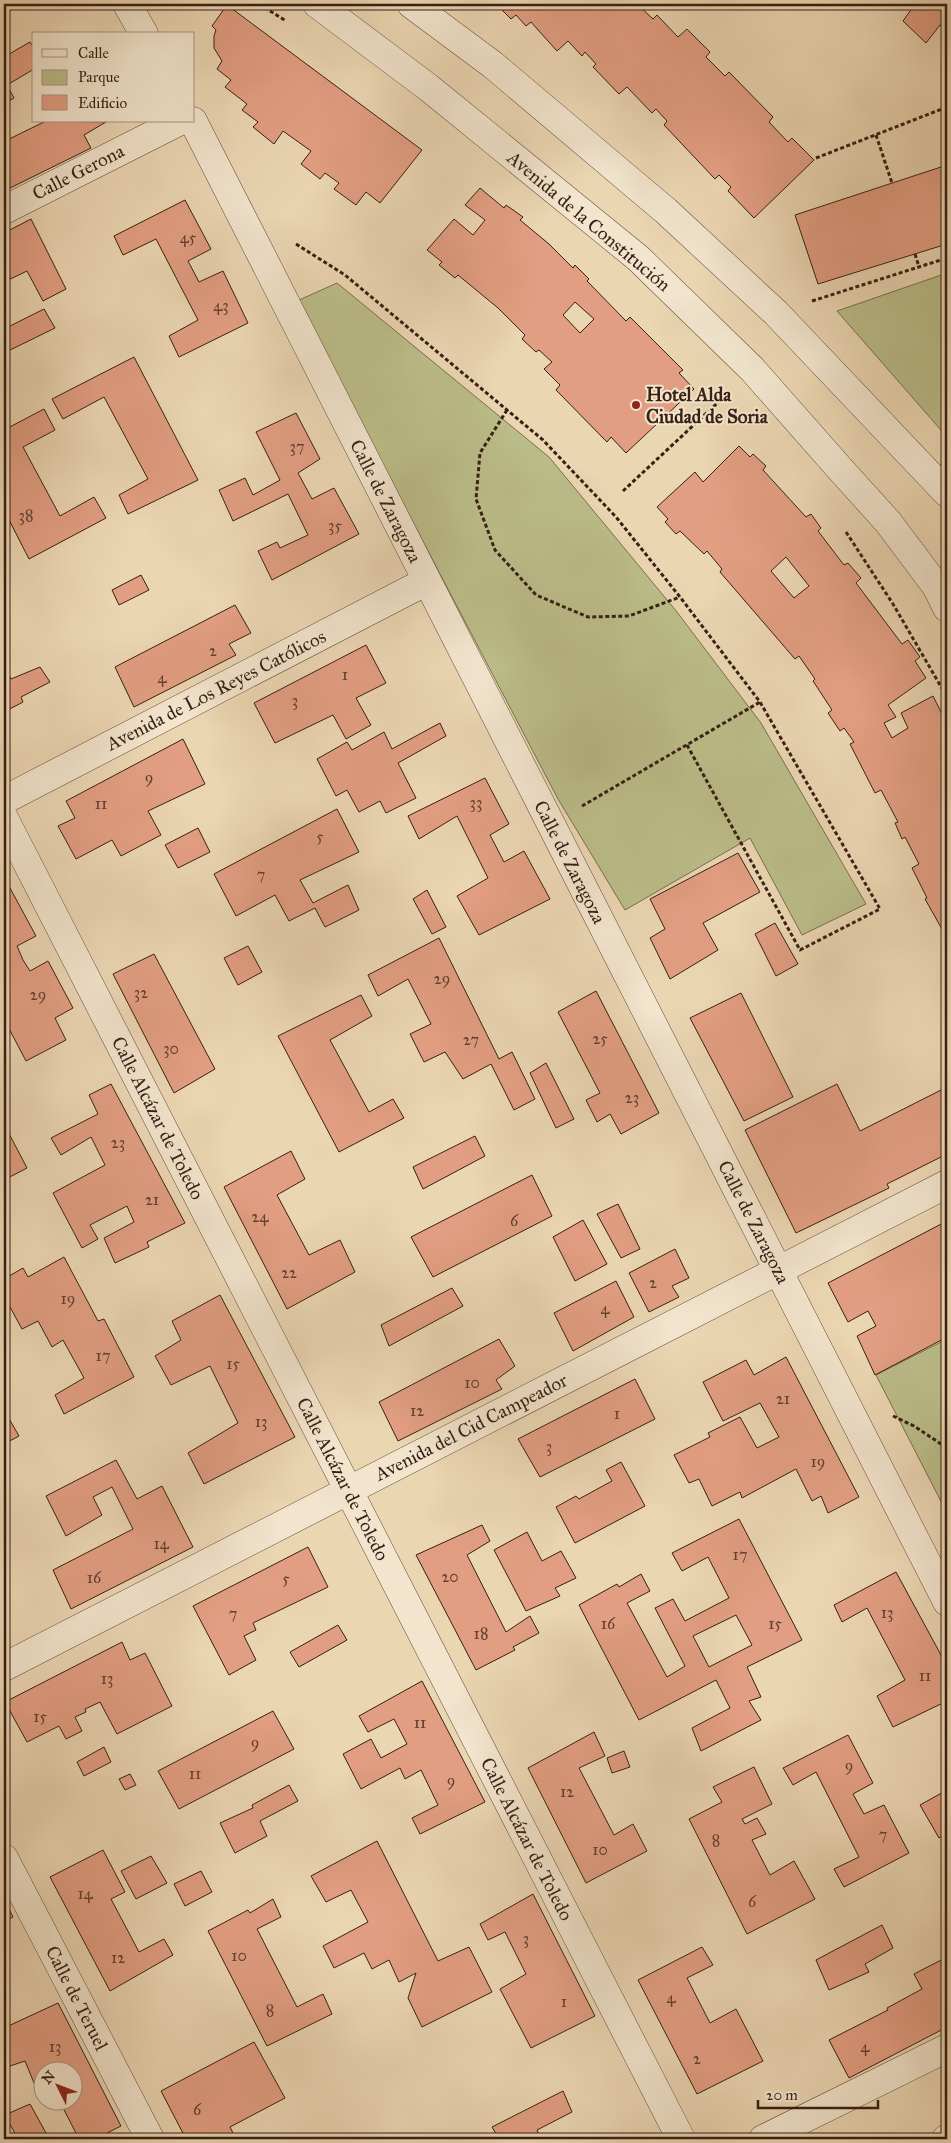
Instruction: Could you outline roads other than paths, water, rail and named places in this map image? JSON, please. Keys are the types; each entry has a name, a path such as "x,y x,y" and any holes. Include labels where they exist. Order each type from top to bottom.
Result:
{"street":[{"path":"127,4 143,32"},
{"name":"Avenida de la Constitución","path":"317,4 429,88 638,258 752,369 888,522 936,586 947,608"},
{"path":"411,4 523,90 666,212 776,313 947,493"},
{"name":"Calle Gerona","path":"4,210 178,122"},
{"name":"Calle de Zaragoza","path":"194,122 947,1602"},
{"name":"Avenida de Los Reyes Católicos","path":"4,800 427,581"},
{"name":"Calle Alcázar de Toledo","path":"4,818 681,2139"},
{"name":"Avenida del Cid Campeador","path":"4,1667 947,1184"},
{"name":"Calle de Teruel","path":"4,1858 150,2139"},
{"path":"763,2139 947,2048"}],"place":[{"name":"Hotel Alda Ciudad de Soria","path":"636,405"}]}
